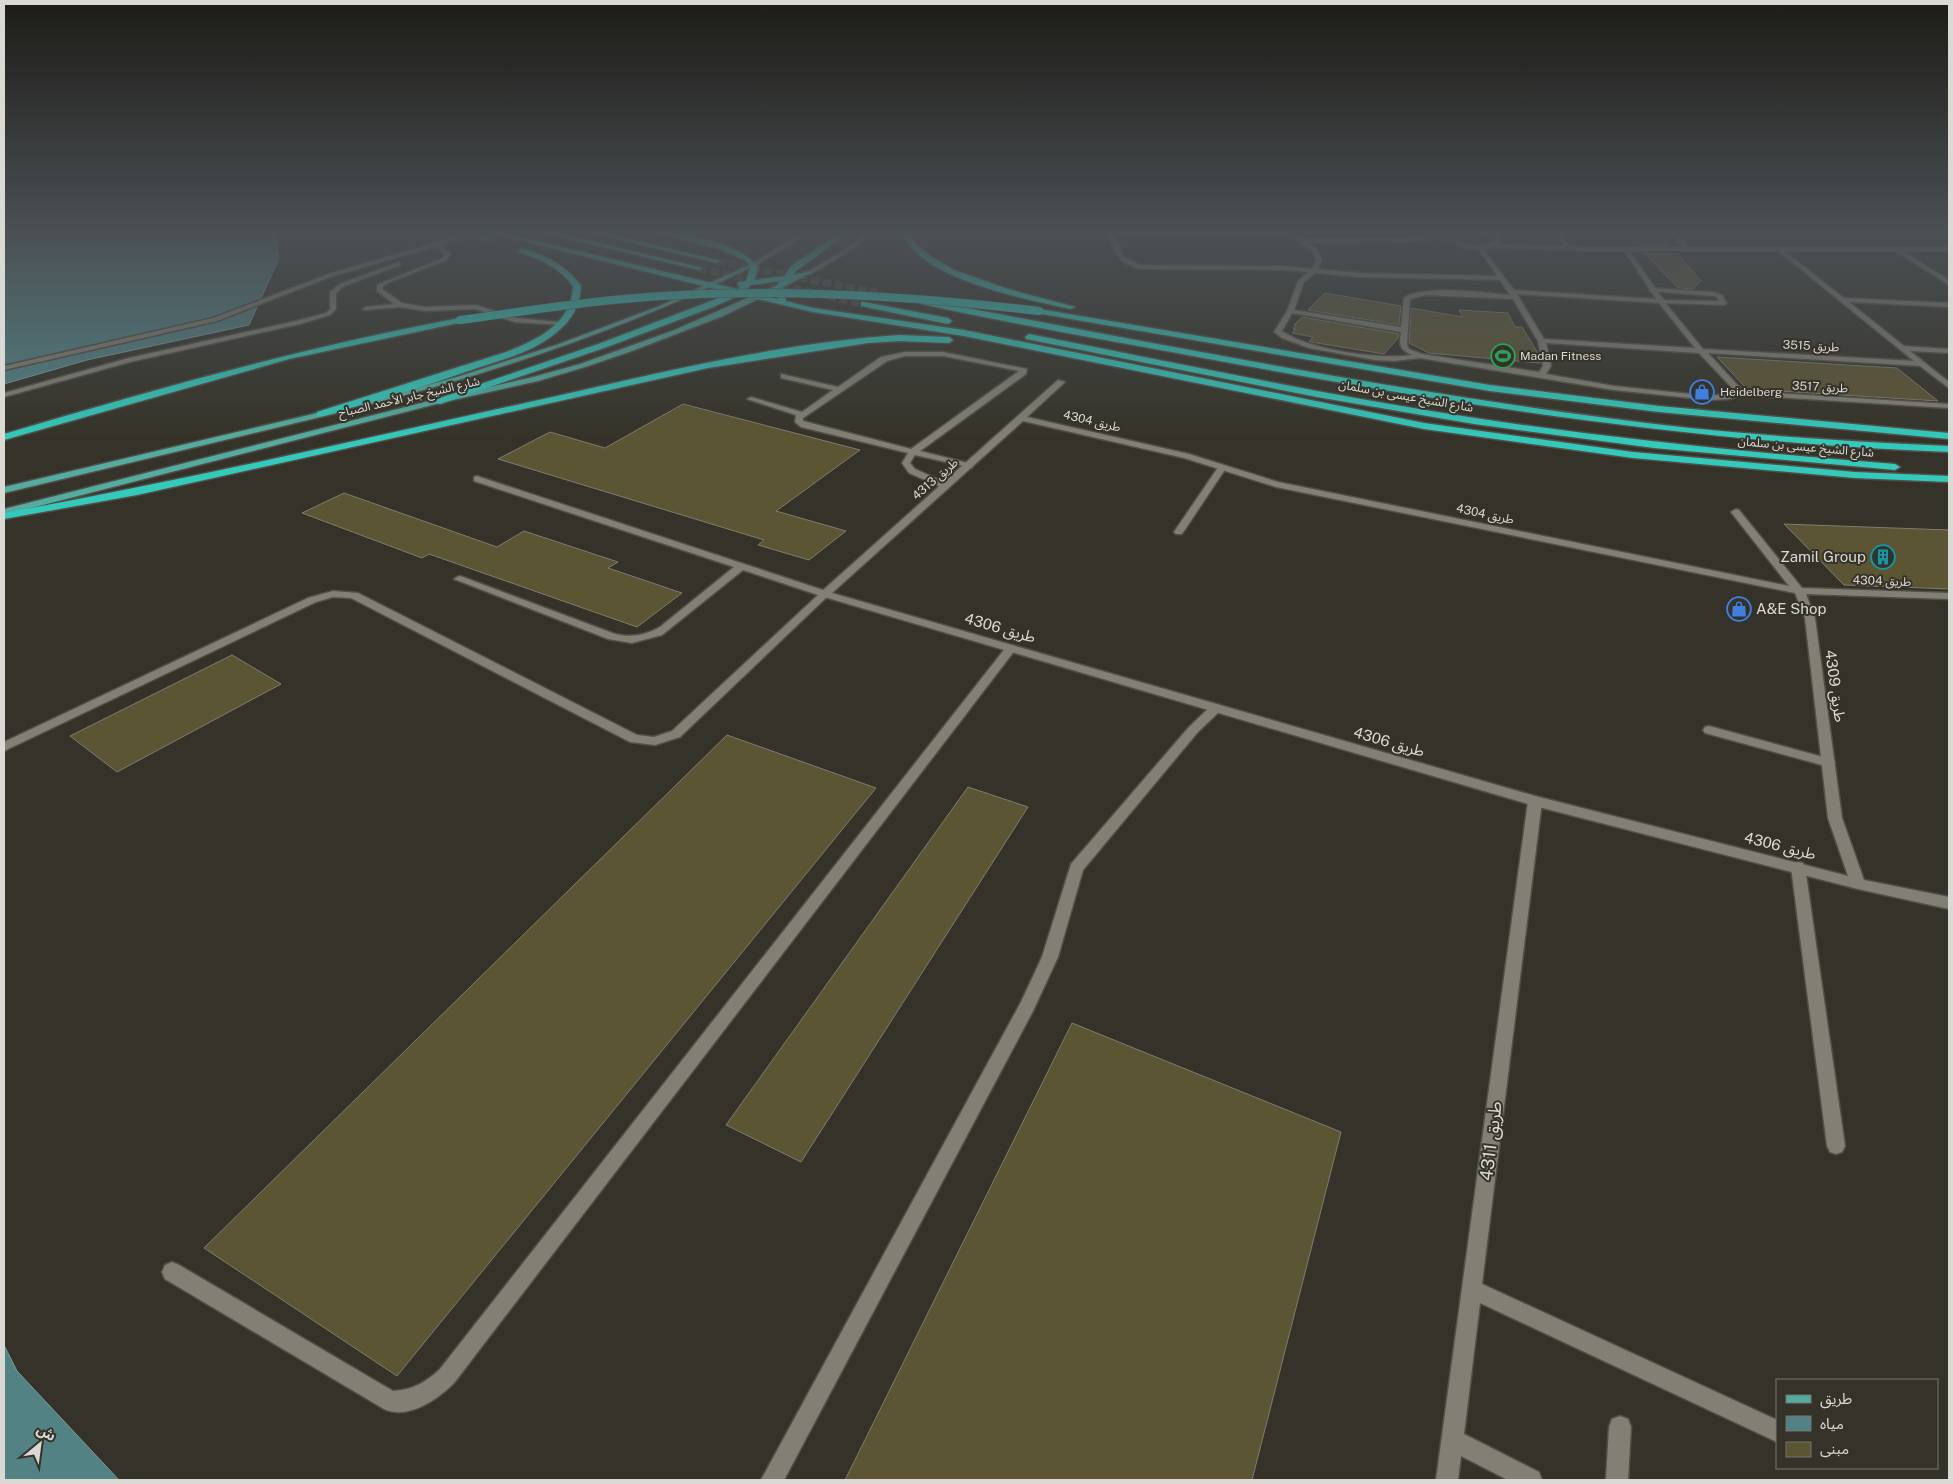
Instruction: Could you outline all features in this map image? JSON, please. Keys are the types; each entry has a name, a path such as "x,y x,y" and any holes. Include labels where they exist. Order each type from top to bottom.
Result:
{"highway":[{"path":"320,414 494,360 532,344 548,335 560,324 572,310 577,299"},
{"path":"4,437 214,374 353,340 515,312 620,299"},
{"path":"440,401 633,334 721,299"},
{"path":"772,299 813,310 964,333 1074,357 1341,410 1531,442 1750,467 1949,479"},
{"name":"شارع الشيخ عيسى بن سلمان","path":"910,299 1270,368 1492,405 1691,430 1805,441 1949,449"},
{"path":"933,299 1039,311 1490,388 1659,409 1949,436"},
{"path":"1036,299 1246,345"},
{"name":"شارع الشيخ عيسى بن سلمان","path":"864,304 1424,413 1626,442 1949,471"},
{"path":"4,516 137,492 650,377 833,344 900,338 935,338 1074,357"}],"main road":[{"name":"شارع الشيخ جابر الأحمد الصباح","path":"4,490 320,414 482,370 621,322 678,299"},
{"name":"شارع الشيخ جابر الأحمد الصباح","path":"4,512 440,401 498,390 639,347 727,312 753,299"}],"street":[{"path":"4,368 215,320 268,299"},
{"path":"4,395 129,360 328,314 333,309 333,299"},
{"path":"393,299 400,304"},
{"path":"1294,299 1290,310 1404,330"},
{"path":"1407,299 1403,344 1406,350 1420,356"},
{"path":"1516,299 1542,341 1547,366 1541,375"},
{"path":"1616,299 1724,303 1722,299"},
{"path":"1845,300 1949,305"},
{"path":"1845,300 1949,386"},
{"path":"1659,301 1700,351 1741,393"},
{"path":"366,309 400,304 425,309 476,307 516,320 560,324"},
{"name":"طريق 3517","path":"1290,310 1278,332 1282,336 1295,342 1378,359 1420,356 1614,388 1700,397 1720,398 1741,393 1949,406"},
{"name":"طريق 3515","path":"1542,341 1921,364"},
{"path":"1902,348 1949,351"},
{"path":"946,486 912,472 907,467 908,458 913,452 1023,372 1022,369 943,354 905,354 884,359 801,414 798,420 804,425 913,452 969,466"},
{"path":"784,376 838,390"},
{"name":"طريق 4313","path":"4,747 312,600 333,593 354,595 634,739 655,741 676,734 825,594 1061,382"},
{"path":"750,399 801,414"},
{"name":"طريق 4304","path":"1022,418 1186,456 1276,484 1799,591 1949,596"},
{"path":"1179,532 1222,468"},
{"name":"طريق 4306","path":"476,479 825,594 1536,801 1858,884 1949,903"},
{"name":"طريق 4309","path":"1736,512 1799,591 1810,618 1830,763 1835,818 1858,884"},
{"path":"459,579 612,637 635,640 652,636 664,629 741,567"},
{"path":"172,1272 391,1402 412,1400 432,1391 448,1376 1011,648"},
{"path":"772,1480 1031,1000 1050,957 1076,868 1193,730 1216,708"},
{"path":"1709,730 1830,763"},
{"name":"طريق 4311","path":"1447,1480 1536,801"},
{"path":"1798,867 1836,1146"},
{"path":"1472,1289 1776,1431"},
{"path":"1617,1480 1620,1426"},
{"path":"1452,1440 1531,1480"}],"water":[{"path":"4,299 261,299 249,325 87,360 4,384"},
{"path":"4,1345 17,1371 119,1480 4,1480"}],"building":[{"path":"1319,299 1362,299 1401,306 1399,325 1308,310"},
{"path":"1411,308 1463,317 1459,310 1508,313 1515,327 1522,327 1539,355 1540,363 1429,353 1409,343"},
{"path":"1302,317 1399,334 1398,338 1384,354 1311,342 1309,341 1313,337 1292,333 1296,329 1293,329 1296,325 1294,325"},
{"path":"1717,357 1897,368 1938,401 1747,389"},
{"path":"683,404 860,450 776,511 846,531 809,560 758,545 764,540 498,459 550,432 605,448"},
{"path":"344,493 497,547 524,531 618,562 608,568 682,593 637,627 429,554 422,558 302,513"},
{"name":"Zamil Group","path":"1784,524 1949,530 1949,589 1844,585"},
{"path":"232,655 281,684 117,772 70,736"},
{"path":"727,735 876,788 397,1376 204,1248"},
{"path":"968,787 1028,807 801,1162 726,1125"},
{"path":"1072,1023 1341,1132 1252,1480 845,1480"}],"tunnel":[{"path":"842,299 864,304"}],"place":[{"name":"Madan Fitness","path":"1503,356"},
{"name":"Heidelberg","path":"1702,392"},
{"name":"Zamil Group","path":"1883,557"},
{"name":"A&E Shop","path":"1739,609"}]}
